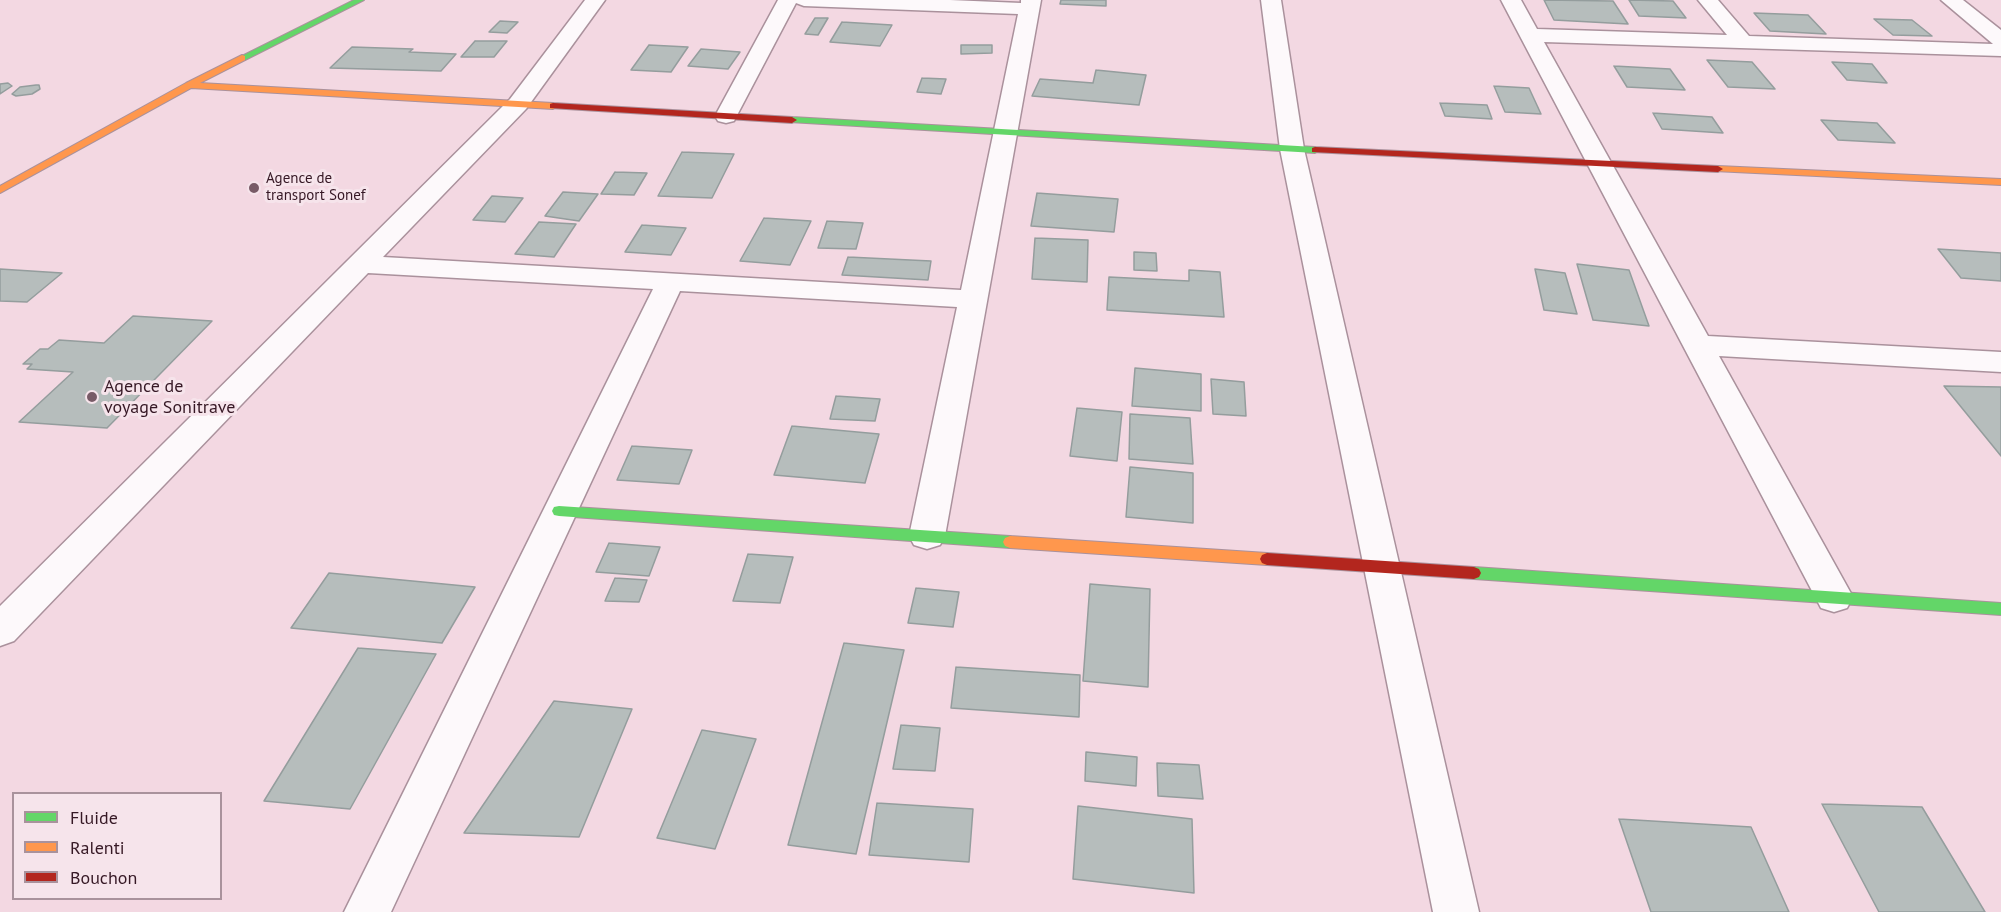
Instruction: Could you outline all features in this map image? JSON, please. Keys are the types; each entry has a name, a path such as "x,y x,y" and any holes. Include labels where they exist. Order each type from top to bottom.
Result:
{"main road":[{"path":"0,190 189,85 360,0"},
{"path":"189,85 1292,149 2001,182"},
{"path":"560,511 2001,609"}],"street":[{"path":"0,630 518,104 595,0"},
{"path":"726,116 788,0"},
{"path":"804,0 1030,4 927,536"},
{"path":"1272,0 1292,149 1456,912"},
{"path":"1511,0 1834,597"},
{"path":"1708,0 1743,42"},
{"path":"1951,0 2001,40"},
{"path":"1530,35 2001,50"},
{"path":"360,264 973,299"},
{"path":"367,912 670,282"},
{"path":"1698,345 2001,362"}],"building":[{"path":"1061,0 1106,0 1106,6 1060,4"},
{"path":"1544,0 1613,1 1628,24 1554,20"},
{"path":"1629,0 1673,1 1686,18 1639,16"},
{"path":"1754,13 1808,15 1826,34 1770,31"},
{"path":"815,18 828,18 818,35 805,34"},
{"path":"1874,19 1912,20 1932,36 1893,35"},
{"path":"500,21 518,22 507,33 489,32"},
{"path":"842,22 892,25 880,46 830,42"},
{"path":"475,41 507,41 494,57 461,57"},
{"path":"649,45 688,47 671,72 631,70"},
{"path":"961,45 992,45 992,53 961,54"},
{"path":"352,47 413,49 409,52 456,54 441,71 330,68"},
{"path":"701,49 740,52 728,69 688,66"},
{"path":"1707,60 1752,62 1775,89 1728,87"},
{"path":"1832,62 1872,64 1887,83 1847,80"},
{"path":"1614,66 1670,69 1685,90 1627,87"},
{"path":"1096,70 1146,75 1139,105 1032,96 1040,79 1093,83"},
{"path":"922,78 946,79 941,94 917,92"},
{"path":"8,83 12,86 0,94 0,84"},
{"path":"39,85 40,89 32,94 16,96 12,94 20,87"},
{"path":"1494,86 1529,88 1541,114 1505,112"},
{"path":"1440,103 1487,105 1492,119 1445,116"},
{"path":"1653,113 1712,117 1723,133 1662,129"},
{"path":"1821,120 1877,123 1895,143 1838,140"},
{"path":"682,152 734,154 712,198 658,196"},
{"path":"615,172 647,173 634,195 601,194"},
{"path":"563,192 598,194 579,221 545,216"},
{"path":"1037,193 1118,199 1114,232 1031,226"},
{"path":"492,196 523,198 505,222 473,220"},
{"path":"764,218 811,221 790,265 740,261"},
{"path":"827,221 863,223 856,249 818,248"},
{"path":"539,222 576,224 554,257 515,254"},
{"path":"642,225 686,228 671,255 625,252"},
{"path":"1035,238 1088,240 1087,282 1032,279"},
{"path":"1938,249 2001,253 2001,281 1961,278"},
{"path":"1134,252 1156,253 1157,271 1134,270"},
{"path":"848,257 931,261 928,280 842,275"},
{"path":"1577,264 1629,270 1649,326 1593,320"},
{"path":"0,269 62,273 27,302 0,301"},
{"path":"1535,269 1565,273 1577,314 1544,310"},
{"path":"1189,270 1220,272 1224,317 1107,310 1109,277 1189,281"},
{"name":"Agence de voyage Sonitrave","path":"133,316 212,321 107,428 19,422 73,372 27,369 32,364 23,364 40,349 48,349 59,340 104,343"},
{"path":"1135,368 1201,374 1201,411 1132,406"},
{"path":"1211,379 1244,382 1246,416 1213,414"},
{"path":"1944,386 2001,387 2001,456"},
{"path":"836,396 880,399 875,421 830,419"},
{"path":"1077,408 1122,412 1117,461 1070,456"},
{"path":"1130,414 1190,418 1193,464 1129,459"},
{"path":"792,426 879,434 865,483 774,475"},
{"path":"632,446 692,450 679,484 617,480"},
{"path":"1130,467 1193,473 1193,523 1126,517"},
{"path":"609,543 660,547 649,576 596,572"},
{"path":"748,554 793,557 780,603 733,601"},
{"path":"329,573 475,587 442,643 291,628"},
{"path":"615,578 647,580 639,602 605,601"},
{"path":"1090,584 1150,589 1148,687 1083,681"},
{"path":"916,588 959,592 953,627 908,623"},
{"path":"844,643 904,650 856,854 788,845"},
{"path":"358,648 436,654 350,809 264,801"},
{"path":"956,667 1080,675 1079,717 951,708"},
{"path":"554,701 632,709 579,837 464,833"},
{"path":"901,725 940,728 935,771 893,769"},
{"path":"702,730 756,739 715,849 657,838"},
{"path":"1086,752 1137,757 1136,786 1085,781"},
{"path":"1157,763 1199,765 1203,799 1158,796"},
{"path":"877,803 973,809 969,862 869,855"},
{"path":"1822,804 1922,807 1985,912 1879,912"},
{"path":"1078,806 1192,819 1194,893 1073,879"},
{"path":"1619,819 1751,827 1789,912 1651,912"}],"traffic: fast":[{"path":"242,58 360,0"},
{"path":"792,120 1315,150"},
{"path":"559,511 1010,542"},
{"path":"1474,573 2001,609"}],"traffic: slow":[{"path":"0,190 242,58"},
{"path":"189,85 553,106"},
{"path":"1718,169 2001,182"},
{"path":"1010,542 1267,559"}],"traffic: jam":[{"path":"553,106 792,120"},
{"path":"1315,150 1718,169"},
{"path":"1267,559 1474,573"}],"place":[{"name":"Agence de transport Sonef","path":"254,188"},
{"name":"Agence de voyage Sonitrave","path":"92,397"}]}
